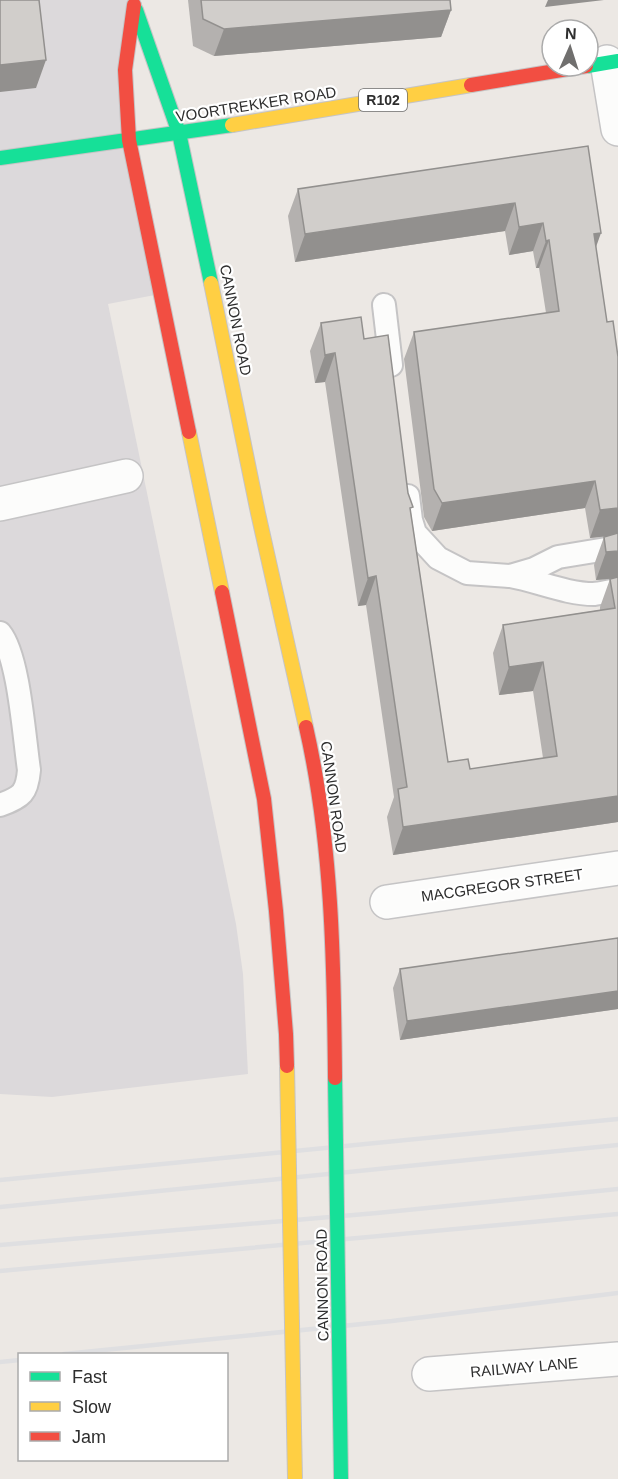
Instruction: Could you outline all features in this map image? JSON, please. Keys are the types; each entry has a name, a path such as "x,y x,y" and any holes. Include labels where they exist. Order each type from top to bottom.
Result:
{"main road":[{"name":"CANNON ROAD","path":"134,2 179,133 258,513 314,760 325,838 334,994 341,1479"},
{"name":"CANNON ROAD","path":"134,2 125,70 129,140 264,799 286,1034 295,1479"},
{"name":"VOORTREKKER ROAD","path":"0,158 179,133 540,74"}],"street":[{"path":"600,64 618,129"},
{"path":"0,504 126,476"},
{"name":"MACGREGOR STREET","path":"387,902 618,868"},
{"name":"RAILWAY LANE","path":"429,1374 618,1359"}],"lane":[{"path":"384,305 394,384"},
{"path":"405,475 415,533 438,558 467,573 532,579 561,589 593,594 618,590"},
{"path":"510,576 534,569 558,557 618,547"},
{"path":"0,633 13,656 29,770 28,786 19,798 0,805"}],"shaded area":[{"path":"0,0 134,0 125,70 160,294 108,304 236,924 243,974 248,1074 52,1097 0,1094"}],"building":[{"path":"0,0 39,0 46,60 0,65"},
{"path":"201,0 450,0 451,10 224,29 203,19"},
{"path":"588,146 601,233 594,234 607,322 613,321 618,357 618,508 600,510 595,481 442,503 434,489 414,332 559,311 549,240 546,241 543,223 519,227 515,203 305,234 298,189"},
{"path":"361,317 364,339 388,335 408,493 413,507 410,508 448,762 468,759 470,769 557,756 543,662 509,667 503,625 615,608 610,579 618,577 618,796 403,827 398,789 407,787 376,576 368,578 335,353 325,355 321,323"},
{"path":"618,533 618,551 606,552 604,537"},
{"path":"618,938 618,991 407,1021 400,969"}],"railway":[{"path":"0,1180 618,1119"},
{"path":"0,1207 618,1145"},
{"path":"0,1245 377,1213 618,1189"},
{"path":"0,1271 618,1214"},
{"path":"74,1353 392,1321 618,1293"},
{"path":"0,1362 18,1360"}],"traffic: fast":[{"path":"136,10 179,133 211,283"},
{"path":"600,64 618,61"},
{"path":"0,158 232,125"},
{"path":"335,1078 341,1479"}],"traffic: slow":[{"path":"232,125 471,85"},
{"path":"211,283 258,513 306,727"},
{"path":"189,432 222,592"},
{"path":"287,1066 295,1479"}],"traffic: jam":[{"path":"134,5 125,70 129,140 189,432"},
{"path":"471,85 540,74"},
{"path":"222,592 264,799 276,911 287,1066"},
{"path":"306,727 321,813 330,901 335,1078"}]}
